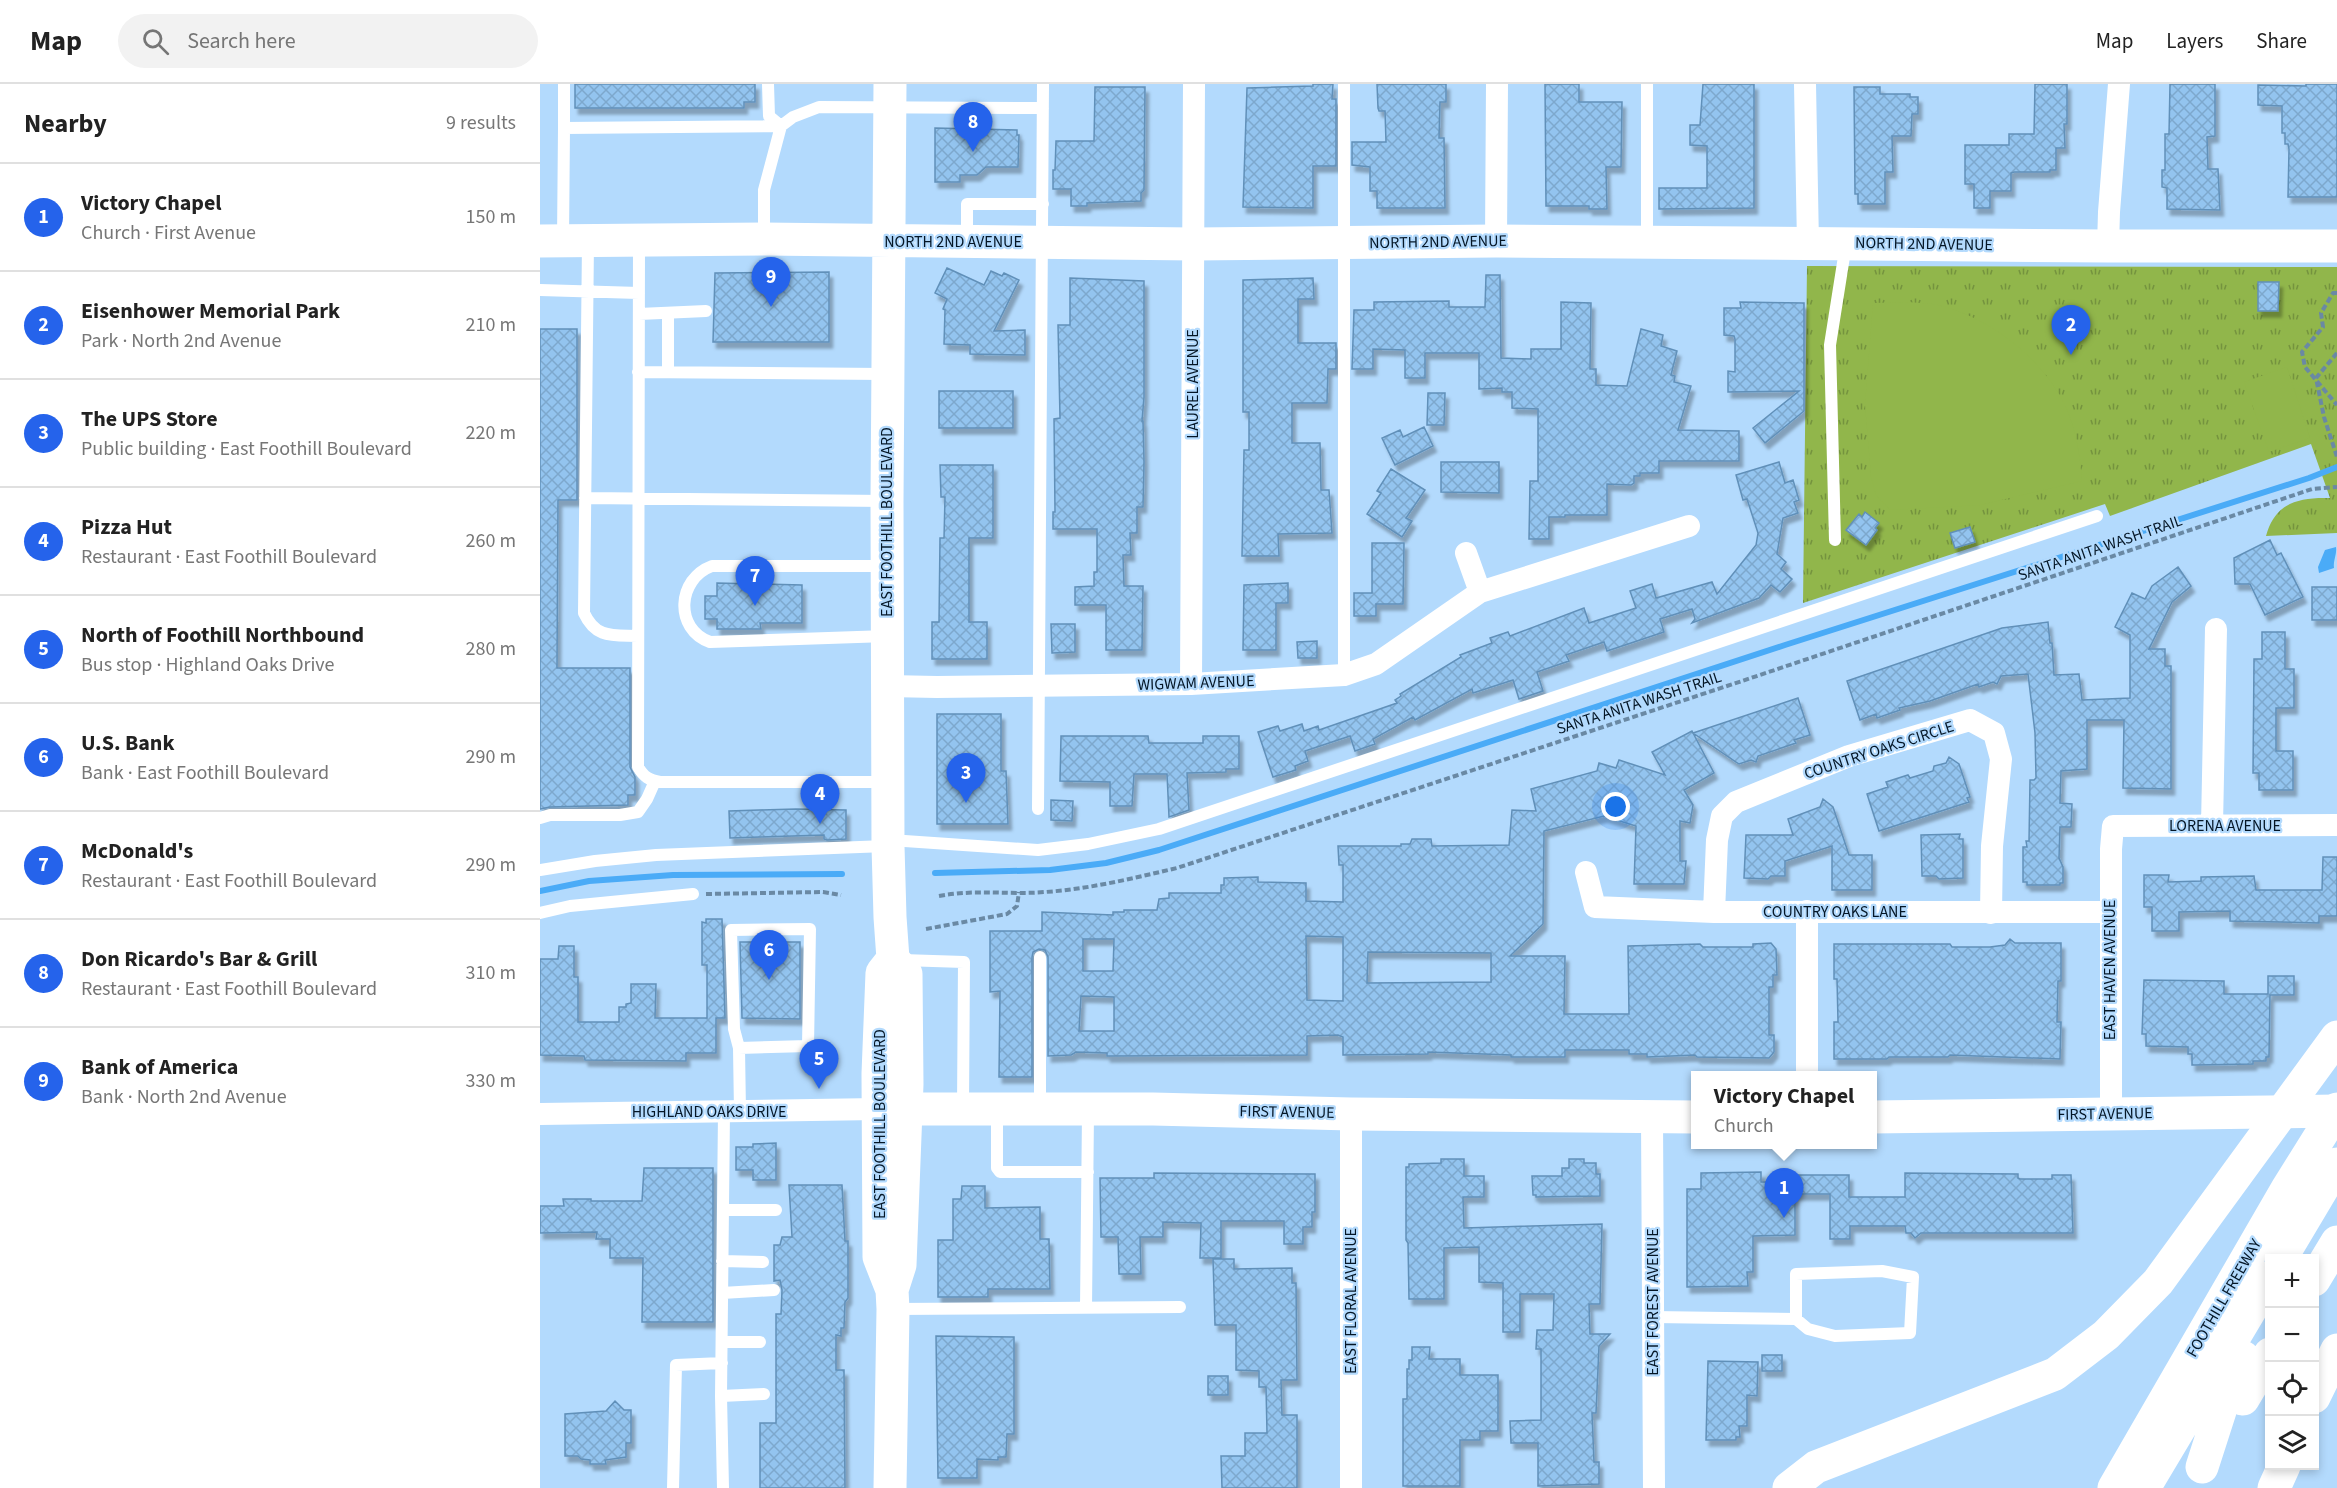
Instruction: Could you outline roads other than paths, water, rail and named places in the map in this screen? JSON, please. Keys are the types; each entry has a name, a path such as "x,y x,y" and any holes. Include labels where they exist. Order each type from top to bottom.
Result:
{"main road":[{"name":"EAST FOOTHILL BOULEVARD","path":"890,96 887,636 890,917 894,959 882,973 892,1108 879,1257 892,1299 890,1488"},
{"name":"NORTH 2ND AVENUE","path":"563,240 764,239 1194,244 1496,241 2337,246"},
{"path":"1789,1488 1816,1467 2055,1374 2106,1335 2158,1282 2333,1043"},
{"name":"FIRST AVENUE","path":"892,1108 1691,1117"},
{"name":"FIRST AVENUE","path":"1877,1117 2337,1110"},
{"name":"FOOTHILL FREEWAY","path":"2114,1488 2287,1189 2337,1110"},
{"path":"2284,1254 2332,1184"},
{"path":"2305,1254 2332,1184"},
{"path":"2319,1272 2337,1242"},
{"path":"2144,1488 2265,1285"},
{"path":"2195,1478 2230,1380 2265,1322"},
{"path":"2319,1387 2337,1350"},
{"path":"2195,1478 2265,1362"},
{"path":"2274,1488 2282,1470"}],"street":[{"name":"LAUREL AVENUE","path":"1191,684 1194,84"},
{"path":"1496,241 1497,84"},
{"path":"1805,84 1808,244"},
{"path":"2108,246 2119,84"},
{"name":"WIGWAM AVENUE","path":"888,686 1191,684 1344,675 1376,664 1480,592 1689,526"},
{"path":"1466,553 1480,592"},
{"path":"2212,825 2216,630"},
{"name":"COUNTRY OAKS CIRCLE","path":"1714,912 1717,840 1722,816 1736,802 1849,756 1970,720 1994,733 2001,759 1992,846 1991,913"},
{"name":"LORENA AVENUE","path":"2113,826 2337,825"},
{"name":"EAST HAVEN AVENUE","path":"2111,1114 2110,912 2113,826"},
{"name":"COUNTRY OAKS LANE","path":"1586,872 1595,907 1714,912 2110,912"},
{"path":"1807,911 1807,1071"},
{"name":"HIGHLAND OAKS DRIVE","path":"540,1114 892,1108"},
{"name":"EAST FLORAL AVENUE","path":"1351,1114 1351,1488"},
{"name":"EAST FOREST AVENUE","path":"1652,1116 1654,1488"}],"lane":[{"path":"564,84 563,240 586,290 584,613 590,625 597,631 609,635 638,636"},
{"path":"768,84 769,116 781,126"},
{"path":"1038,809 1043,84"},
{"path":"1344,84 1344,675"},
{"path":"1647,84 1647,243"},
{"path":"564,128 781,126 793,117 819,107 890,96 1043,108"},
{"path":"764,239 764,190 781,126"},
{"path":"967,241 967,204 1043,204"},
{"path":"639,240 638,767 644,776 655,781 839,784 889,782"},
{"path":"1835,540 1830,345 1846,243"},
{"path":"540,290 639,293"},
{"path":"639,314 706,311"},
{"path":"668,313 668,372"},
{"path":"638,372 887,375"},
{"path":"585,498 887,501"},
{"path":"540,870 595,861 696,853 889,846 1038,850 1088,844 1159,829 2097,516"},
{"path":"887,566 712,566 695,577 686,590 685,610 685,617 693,631 710,642 887,636"},
{"path":"540,818 550,815 620,815 638,812 648,799 655,781"},
{"path":"540,914 570,906 693,894"},
{"path":"723,1488 723,1210 739,1048 734,1029 731,930 810,929 808,1046 739,1048"},
{"path":"1040,957 1040,1109"},
{"path":"894,959 964,962 963,1109"},
{"path":"997,1109 997,1168 1000,1172 1088,1172"},
{"path":"1086,1308 1088,1109"},
{"path":"723,1210 776,1210"},
{"path":"722,1261 763,1262"},
{"path":"1653,1317 1796,1319 1808,1329 1835,1336 1910,1333 1913,1277 1881,1271 1796,1274 1796,1319"},
{"path":"722,1293 774,1290"},
{"path":"892,1299 1086,1308 1180,1306"},
{"path":"722,1342 760,1342"},
{"path":"673,1488 676,1365 722,1363"},
{"path":"722,1396 764,1394"}],"water":[{"path":"2336,547 2334,568 2319,573 2318,567 2325,550"}],"waterway":[{"path":"935,873 1050,870 1106,863 1159,850 1785,645 2309,478 2337,467"},
{"path":"540,891 589,881 673,875 842,874"}],"place":[{"name":"Don Ricardo's Bar & Grill","path":"973,152"},
{"name":"Bank of America","path":"771,307"},
{"name":"Eisenhower Memorial Park","path":"2071,355"},
{"name":"McDonald's","path":"755,606"},
{"name":"The UPS Store","path":"966,803"},
{"name":"Pizza Hut","path":"820,824"},
{"name":"U.S. Bank","path":"769,980"},
{"name":"North of Foothill Northbound","path":"819,1089"},
{"name":"Victory Chapel","path":"1784,1218"}]}
